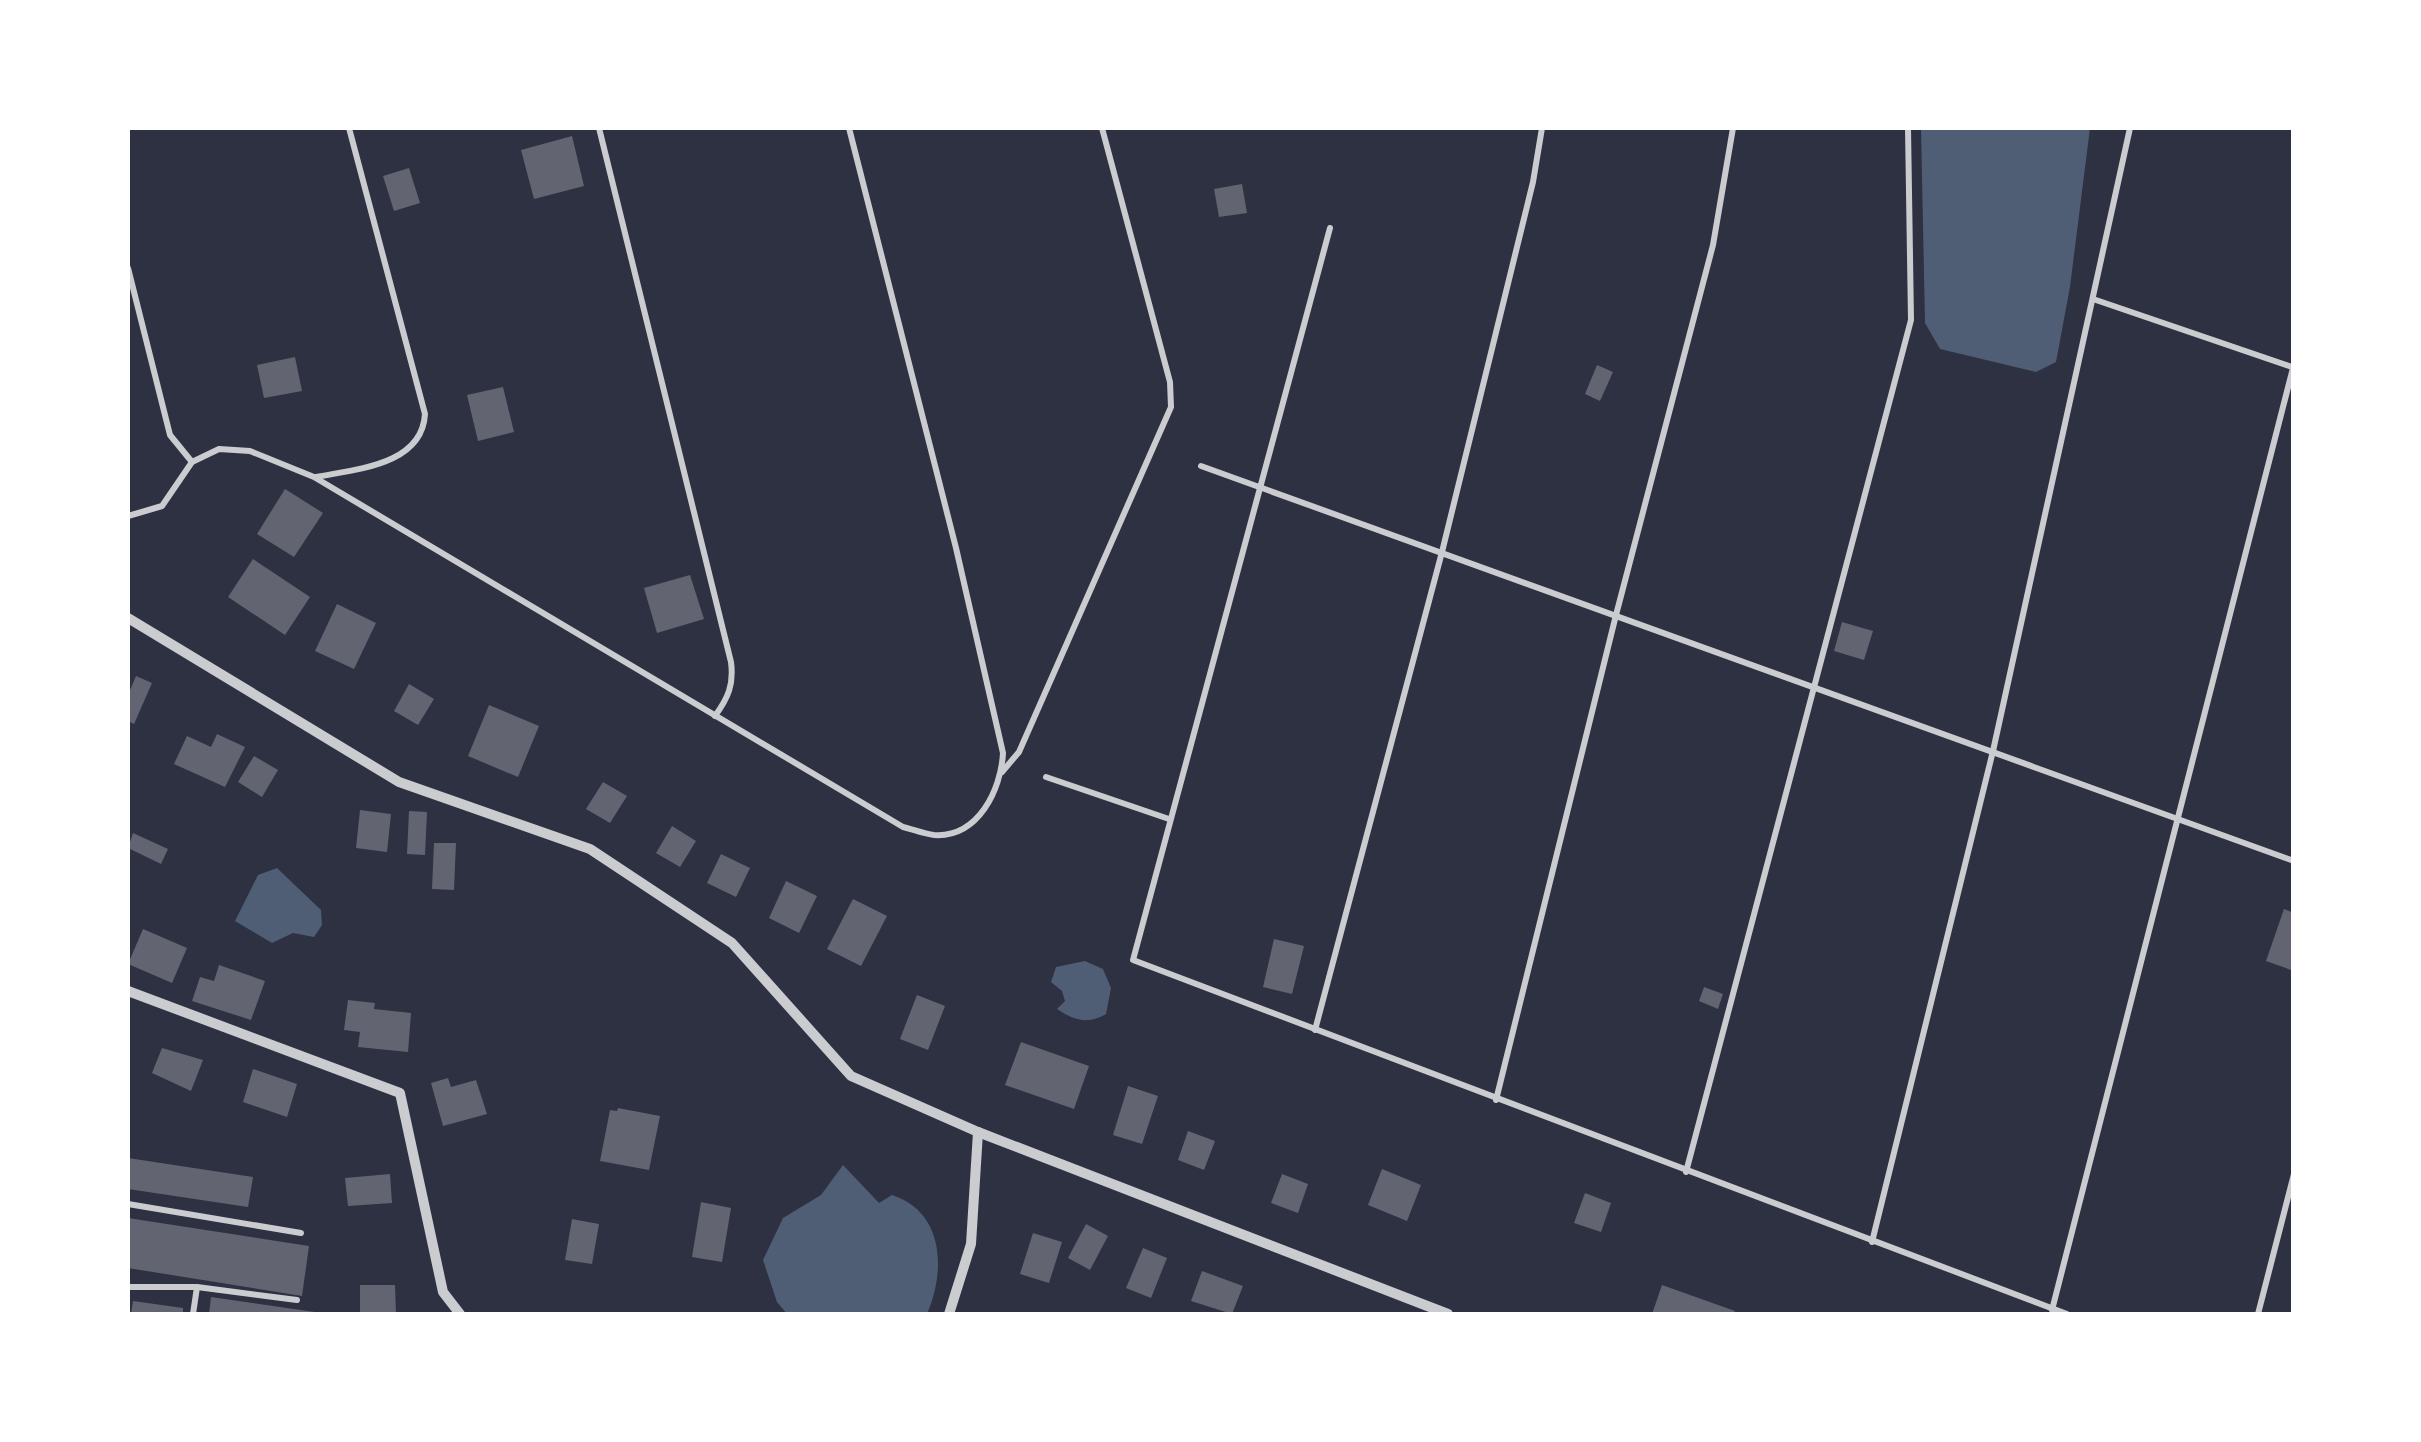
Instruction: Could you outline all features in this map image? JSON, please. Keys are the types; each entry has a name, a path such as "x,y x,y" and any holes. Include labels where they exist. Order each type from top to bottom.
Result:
{"street":[{"path":"128,618 398,782 590,849 732,942 851,1076 978,1132 1448,1314"},
{"path":"128,992 400,1093 443,1292 460,1314"},
{"path":"949,1314 970,1244 978,1132"}],"lane":[{"path":"314,477 374,465 411,449 424,434 421,396 350,128"},
{"path":"599,128 731,662 733,679 728,698 715,716"},
{"path":"128,516 162,506 192,462 219,449 250,450 314,477 903,827 935,836 962,830 982,814 994,794 1002,773 1003,752 850,128"},
{"path":"1002,773 1019,752 1171,407 1170,382 1102,128"},
{"path":"1316,1030 1442,552 1542,128"},
{"path":"1496,1100 1713,244 1733,128"},
{"path":"1686,1172 1911,320 1908,128"},
{"path":"1872,1242 1993,751 2130,128"},
{"path":"1330,228 1133,960 2067,1314"},
{"path":"128,268 170,434 192,462"},
{"path":"2052,1310 2293,366 2092,299"},
{"path":"1200,466 2294,861"},
{"path":"1046,777 1169,818"},
{"path":"2258,1314 2294,1174"},
{"path":"128,1204 301,1233"},
{"path":"128,1287 197,1287 296,1300"},
{"path":"194,1314 197,1287"}],"water":[{"path":"1921,128 2090,128 2070,287 2056,362 2036,372 1940,349 1925,323"},
{"path":"277,868 321,910 322,925 314,937 293,933 272,943 235,921 258,875"},
{"path":"1085,961 1103,969 1111,988 1106,1014 1087,1020 1057,1009 1065,1001 1062,991 1051,982 1056,967"},
{"path":"843,1165 879,1203 892,1195 909,1203 931,1229 938,1261 927,1314 787,1314 777,1302 763,1260 783,1218 821,1195"}],"building":[{"path":"572,136 584,186 534,199 521,150"},
{"path":"409,168 420,203 394,211 383,176"},
{"path":"1242,184 1247,213 1219,217 1214,189"},
{"path":"295,357 302,391 264,398 257,365"},
{"path":"1597,365 1613,372 1600,401 1585,394"},
{"path":"503,387 514,432 478,441 467,395"},
{"path":"285,489 323,513 294,557 257,534"},
{"path":"253,559 310,597 285,635 228,597"},
{"path":"690,575 704,619 657,633 644,588"},
{"path":"337,604 376,623 354,669 315,651"},
{"path":"1842,622 1873,631 1864,660 1834,651"},
{"path":"136,676 152,683 134,724 128,721 128,695"},
{"path":"409,684 434,699 418,725 394,711"},
{"path":"489,705 539,726 518,777 468,756"},
{"path":"217,734 245,747 225,787 174,764 187,736 211,747"},
{"path":"254,756 278,770 262,797 238,782"},
{"path":"603,782 627,796 610,823 586,809"},
{"path":"360,810 391,814 387,852 356,848"},
{"path":"409,811 427,812 425,855 407,854"},
{"path":"672,826 696,841 680,867 656,853"},
{"path":"133,833 168,849 161,864 128,848"},
{"path":"434,843 456,843 454,890 432,889"},
{"path":"721,854 750,868 736,897 707,883"},
{"path":"786,881 817,896 799,933 769,918"},
{"path":"853,899 887,916 861,966 827,949"},
{"path":"2284,909 2294,913 2294,971 2266,961"},
{"path":"143,929 187,948 172,983 128,964"},
{"path":"1274,939 1304,946 1292,994 1263,987"},
{"path":"219,965 265,981 251,1020 192,1001 200,977 214,981"},
{"path":"1704,987 1723,994 1718,1009 1699,1001"},
{"path":"917,995 945,1006 928,1050 900,1039"},
{"path":"348,1000 375,1003 374,1009 411,1013 408,1052 358,1047 360,1032 344,1030"},
{"path":"1021,1042 1089,1066 1074,1109 1005,1085"},
{"path":"162,1048 203,1060 191,1091 152,1073"},
{"path":"253,1069 297,1084 287,1117 243,1102"},
{"path":"448,1078 451,1087 476,1080 487,1114 443,1126 431,1083"},
{"path":"1128,1086 1158,1096 1142,1144 1113,1135"},
{"path":"610,1110 660,1116 649,1170 600,1161"},
{"path":"1188,1131 1215,1141 1204,1170 1178,1160"},
{"path":"128,1158 253,1177 248,1207 128,1189"},
{"path":"1382,1169 1421,1185 1407,1221 1368,1205"},
{"path":"390,1174 392,1203 348,1206 345,1178"},
{"path":"1282,1174 1308,1184 1298,1213 1271,1203"},
{"path":"1585,1193 1611,1203 1601,1232 1574,1223"},
{"path":"701,1202 731,1208 722,1262 692,1257"},
{"path":"128,1218 309,1246 302,1296 128,1268"},
{"path":"572,1219 599,1224 592,1264 565,1260"},
{"path":"1086,1224 1108,1236 1090,1270 1068,1258"},
{"path":"1033,1233 1062,1242 1049,1283 1020,1274"},
{"path":"1143,1248 1167,1258 1151,1298 1126,1288"},
{"path":"1202,1271 1243,1286 1232,1314 1191,1301"},
{"path":"360,1285 395,1285 396,1314 360,1314"},
{"path":"1662,1285 1735,1311 1652,1314"},
{"path":"211,1297 315,1312 315,1314 209,1314"},
{"path":"133,1301 183,1308 183,1314 131,1314"}]}
